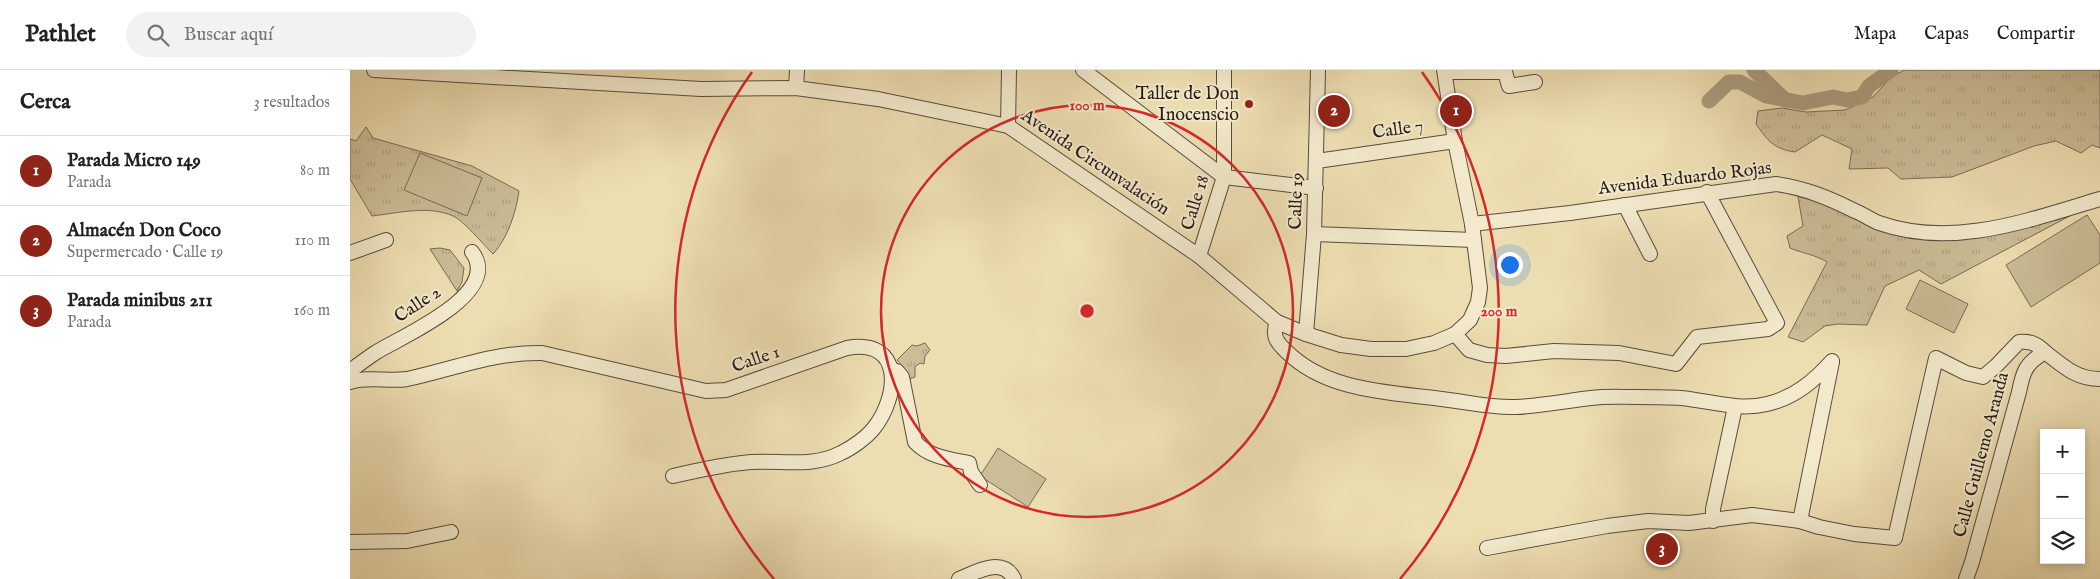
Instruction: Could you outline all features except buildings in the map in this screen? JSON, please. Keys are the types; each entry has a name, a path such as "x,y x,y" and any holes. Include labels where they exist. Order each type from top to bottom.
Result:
{"street":[{"name":"Avenida Circunvalación","path":"374,70 701,89 796,88 878,99 1008,126 1199,256 1277,322 1341,345 1371,349 1406,349 1434,343 1455,334 1470,320 1478,302 1480,288 1472,224 1455,141 1444,71"},
{"path":"796,88 797,70"},
{"path":"1008,126 1009,70"},
{"path":"1083,70 1224,177 1316,188"},
{"name":"Calle 18","path":"1199,256 1224,177 1224,70"},
{"name":"Calle 19","path":"1306,334 1314,234 1318,70"},
{"path":"1444,71 1505,72 1509,86 1535,82"},
{"name":"Calle 7","path":"1317,161 1455,141"},
{"name":"Avenida Eduardo Rojas","path":"1472,224 1776,184 1796,187 1825,197 1878,222 1901,229 1943,234 1969,233 2025,221 2100,199"},
{"path":"1455,334 1469,350 1487,355 1506,356 1554,351 1619,353 1676,364 1696,337 1768,329 1777,323 1707,192"},
{"path":"1626,205 1650,254"},
{"path":"1314,234 1474,240"},
{"path":"350,253 386,240"},
{"name":"Calle 2","path":"350,371 375,353 433,321 462,298 472,286 478,271 477,259 472,252"},
{"path":"1277,322 1274,330 1277,343 1294,359 1323,377 1350,386 1482,407 1516,407 1594,398 1637,397 1682,398 1735,407 1766,404 1787,398 1820,375 1832,361 1800,521"},
{"path":"1486,548 1607,526 1648,522 1689,523 1752,516 1800,521 1854,534 1895,538 1936,358 1966,372 1983,376 1993,370 2019,342 2031,342 2039,345 2045,352 2070,371 2086,379 2100,379"},
{"name":"Calle 1","path":"350,382 360,379 405,379 480,359 518,352 542,353 706,391 726,390 847,348 859,346 882,352 889,361 892,370 899,373 902,377 914,442 935,456 969,463 971,472 980,485"},
{"name":"Calle Guillemo Aranda","path":"1966,579 2022,374 2027,366 2045,352"},
{"path":"673,476 715,467 752,462 824,461 843,453 874,429 883,412 888,396 892,370"},
{"path":"1713,521 1713,509 1735,407"},
{"path":"350,542 407,540 451,532"},
{"path":"959,579 999,566 1011,573 1014,579"}],"green space":[{"path":"1905,70 2100,70 2100,148 2092,145 2081,153 2056,141 2034,146 1952,177 1901,179 1888,168 1849,169 1852,149 1822,135 1795,152 1782,149 1768,140 1756,124 1758,111 1782,108 1806,112 1845,110 1873,97 1892,76"},
{"path":"366,127 373,138 472,166 519,191 510,224 503,240 493,254 462,222 444,213 424,210 372,216 350,179 350,139 356,141"},
{"path":"420,153 482,178 467,216 404,190"},
{"path":"1797,191 1854,213 1944,232 2100,200 1941,284 1919,270 1885,286 1867,325 1838,324 1825,326 1803,342 1788,337 1827,262 1790,248 1787,236 1803,226"},
{"path":"2087,215 2100,235 2100,263 2031,307 2006,265"},
{"path":"430,249 450,250 464,268 462,282 457,291"},
{"path":"1920,280 1968,304 1954,333 1906,309"},
{"path":"925,343 930,350 925,356 924,364 920,363 915,367 915,377 909,379 905,369 897,360 912,345 917,346"},
{"path":"998,448 1046,479 1028,507 980,476"}],"waterway":[{"path":"1754,70 1785,100"},
{"path":"1709,101 1729,82 1740,82 1766,96 1803,103 1833,97 1847,100 1862,97 1869,86 1891,70"}],"place":[{"name":"Taller de Don Inocenscio","path":"1249,104"},
{"name":"Almacén Don Coco","path":"1334,111"},
{"name":"Parada Micro 149","path":"1456,111"},
{"name":"Parada minibus 211","path":"1662,549"}]}
